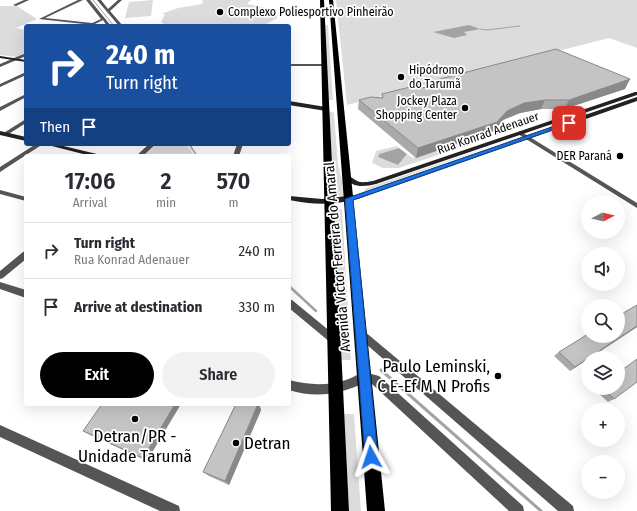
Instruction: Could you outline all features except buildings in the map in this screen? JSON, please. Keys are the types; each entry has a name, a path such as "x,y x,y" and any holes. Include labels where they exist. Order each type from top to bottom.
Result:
{"highway":[{"name":"Avenida Victor Ferreira do Amaral","path":"322,0 340,511"},
{"name":"Avenida Victor Ferreira do Amaral","path":"331,0 376,511"},
{"path":"323,22 333,22"},
{"path":"326,108 336,112 342,118"}],"main road":[{"path":"0,57 24,61"},
{"name":"Rua Konrad Adenauer","path":"347,177 350,181 357,184 374,183 637,93"},
{"name":"Rua Konrad Adenauer","path":"291,198 314,203 349,199 637,99"},
{"path":"291,103 326,108"},
{"path":"2,133 24,138"},
{"path":"56,146 90,154"}],"street":[{"path":"15,4 27,0"},
{"path":"82,24 41,19 80,1 88,0 107,24"},
{"path":"99,0 119,24"},
{"path":"108,11 120,0"},
{"path":"105,7 114,5"},
{"path":"93,24 104,20"},
{"path":"0,66 24,55"},
{"path":"291,65 324,65"},
{"path":"0,86 24,74"},
{"path":"0,109 24,96"},
{"path":"2,133 24,123"},
{"path":"520,134 637,206"},
{"path":"25,154 37,146"},
{"path":"141,154 151,146"},
{"path":"0,170 24,154"},
{"path":"0,192 24,198"},
{"path":"0,276 24,256"},
{"path":"0,285 24,293"},
{"path":"291,305 334,340"},
{"path":"361,334 568,511"},
{"path":"291,385 316,390 336,388 355,382 364,377 374,380 518,511"},
{"path":"0,431 174,511"}],"shaded area":[{"path":"153,0 151,16 125,18 129,2"},
{"name":"Complexo Poliesportivo Pinheirão","path":"203,0 251,0 247,4 268,8 277,13 277,18 266,24 164,24 161,22 165,14 161,14 178,8 202,4"},
{"name":"Hipódromo do Tarumã","path":"336,0 637,0 637,48 609,38 347,105"},
{"path":"0,6 17,6 37,19 16,28 24,30 24,53 17,57 0,55"},
{"path":"325,25 328,25 333,100 328,100"},
{"path":"469,25 480,29 464,32 467,35 454,38 433,32"},
{"path":"329,111 334,113 338,165 342,180 343,196 334,196"},
{"path":"515,138 368,190 365,191 364,189"},
{"path":"457,144 462,147 399,168 383,168 372,163 376,151 397,146 399,148 379,154 378,157 398,165 407,154 413,158"},
{"path":"155,146 188,146 194,154 146,154"},
{"path":"399,148 407,154 398,165 378,157 379,154"},
{"path":"342,209 351,360 341,360 334,210"},
{"path":"344,414 354,414 361,511 349,511"}],"waterway":[{"path":"93,0 112,24"},
{"path":"480,29 487,30 520,26"},
{"path":"190,146 196,154"},
{"path":"291,288 316,311"},
{"path":"381,370 541,511"}],"place":[{"name":"Complexo Poliesportivo Pinheirão","path":"220,12"},
{"name":"Hipódromo do Tarumã","path":"401,77"},
{"name":"Jockey Plaza Shopping Center","path":"465,108"},
{"name":"DER Paraná","path":"620,156"},
{"name":"Paulo Leminski, C E-Ef M N Profis","path":"498,376"},
{"name":"Detran/PR - Unidade Tarumã","path":"135,419"},
{"name":"Detran","path":"236,443"}],"route":[{"path":"371,457 349,199 569,123"}]}
